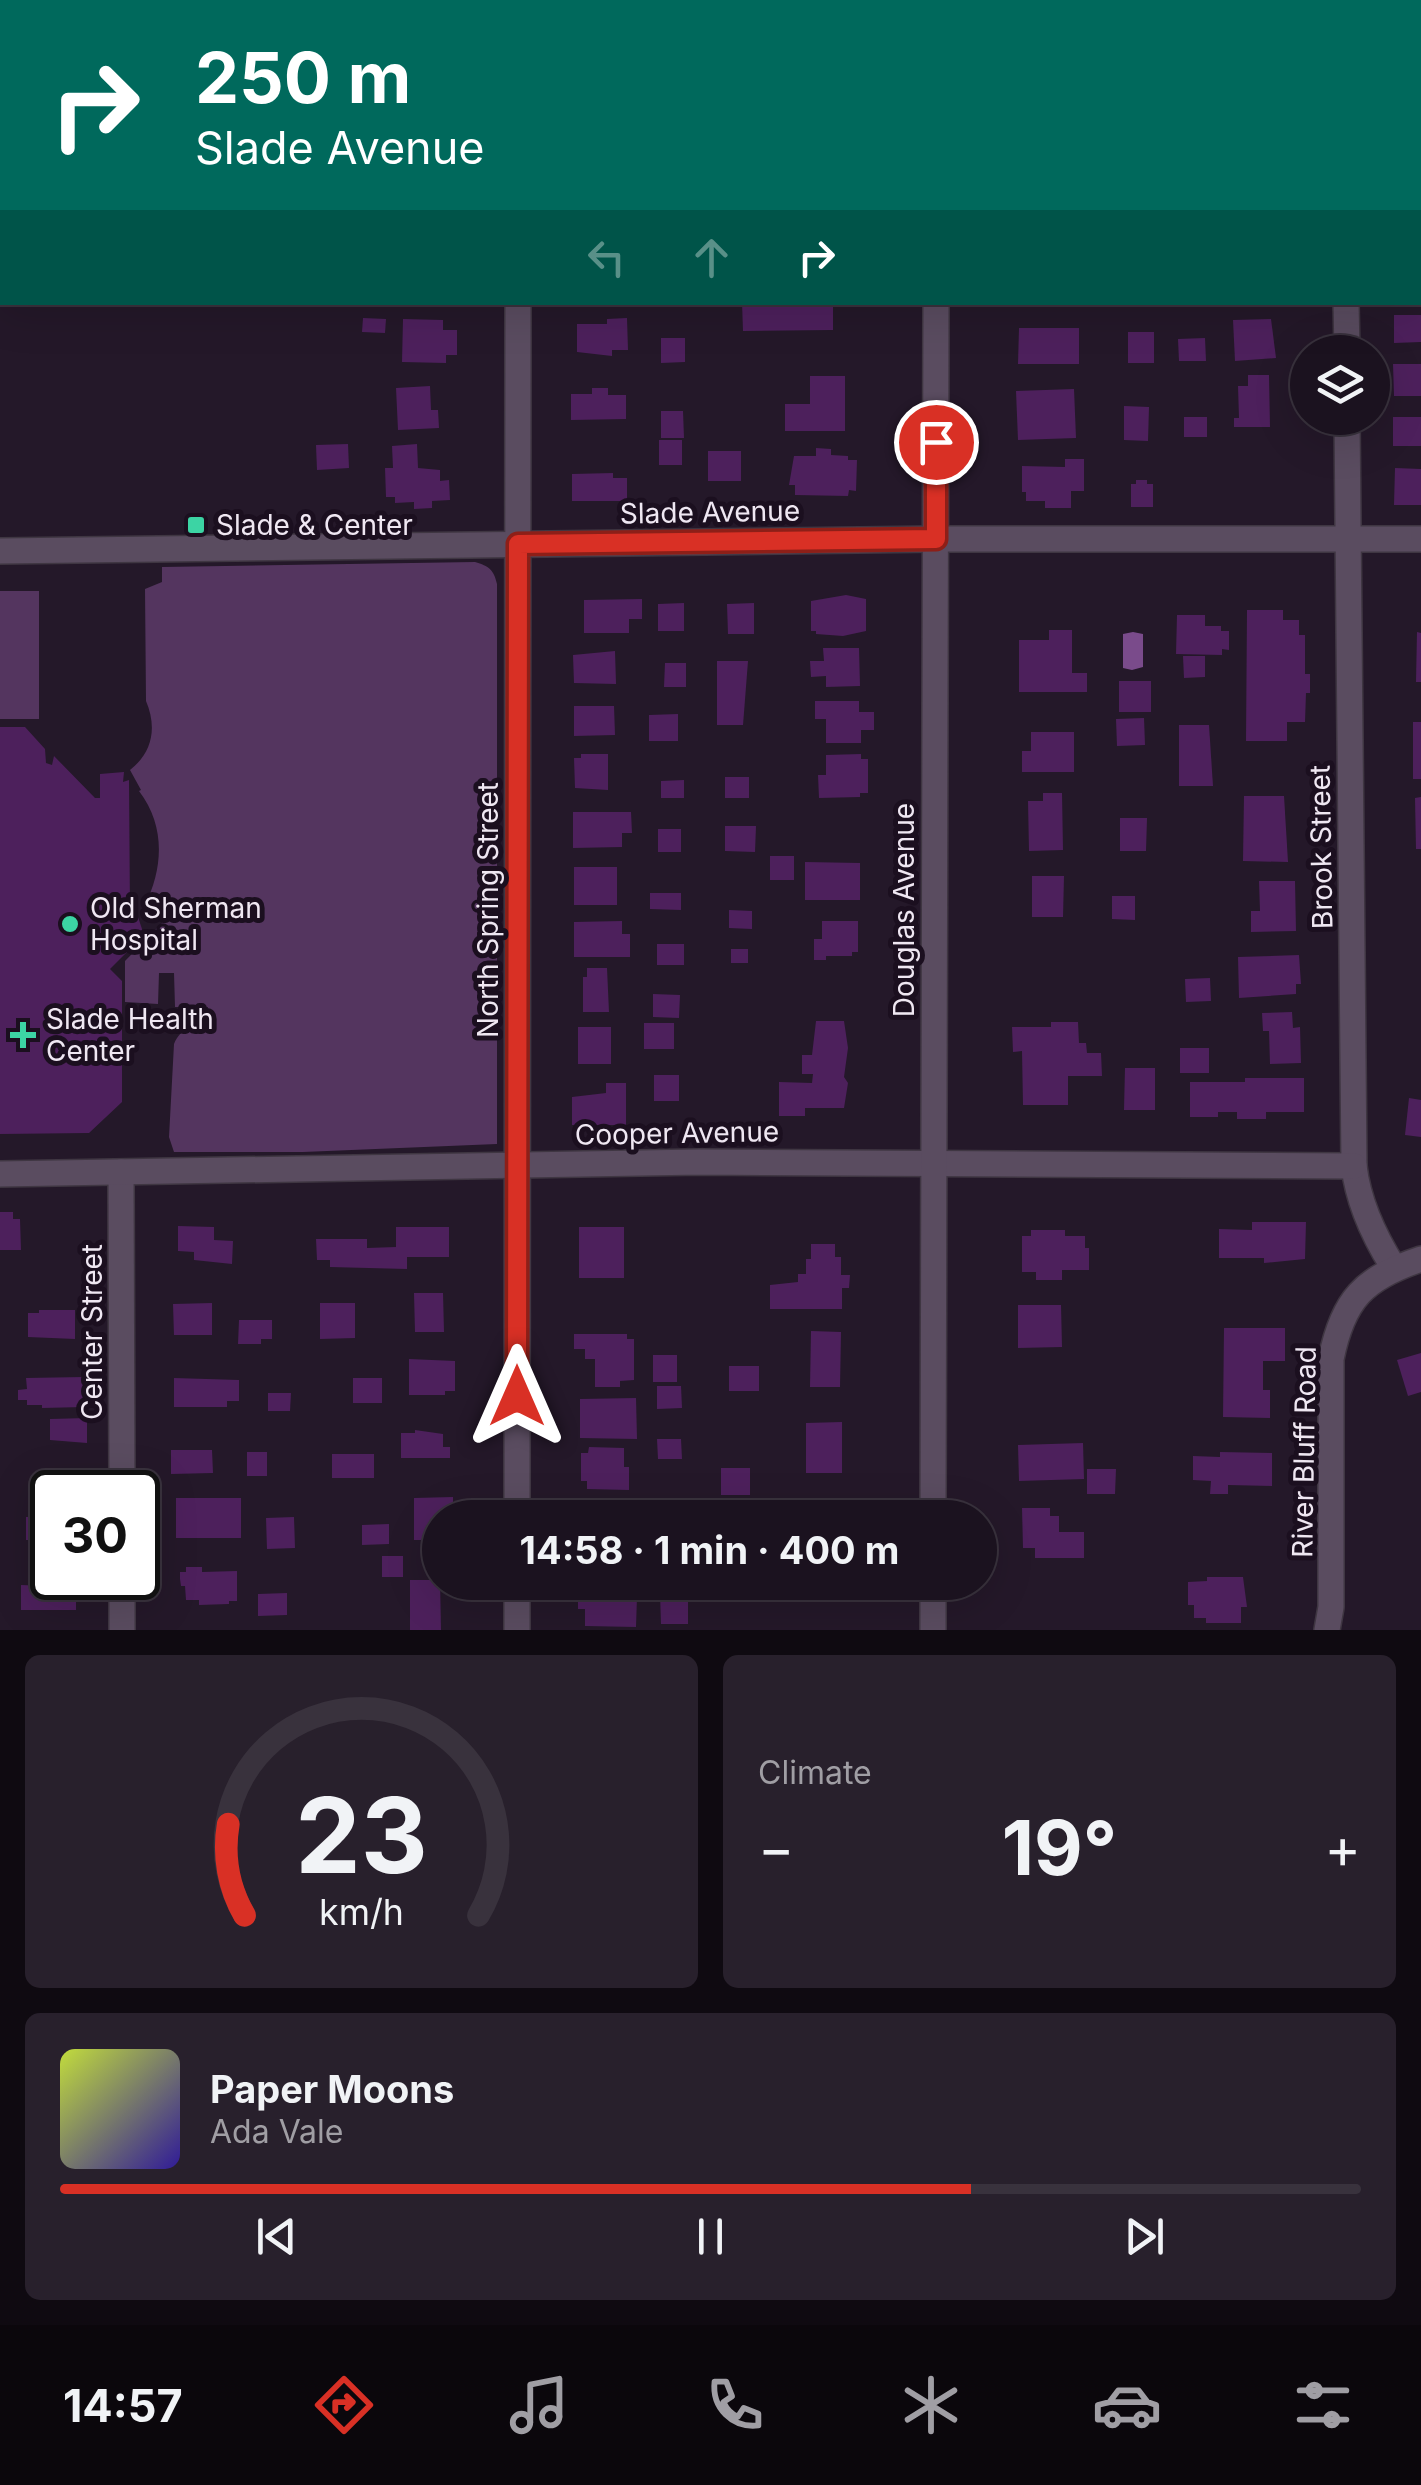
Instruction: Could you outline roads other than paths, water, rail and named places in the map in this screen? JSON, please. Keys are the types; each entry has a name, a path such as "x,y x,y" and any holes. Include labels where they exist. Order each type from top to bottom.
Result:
{"street":[{"name":"North Spring Street","path":"517,1500 518,305"},
{"name":"Douglas Avenue","path":"934,1500 936,305"},
{"path":"1346,305 1347,335"},
{"name":"Brook Street","path":"1347,435 1354,1166 1362,1200 1382,1250 1394,1268"},
{"name":"Slade Avenue","path":"0,551 936,539 1421,538"},
{"name":"Cooper Avenue","path":"0,1174 934,1162 1354,1166"},
{"name":"Center Street","path":"122,1172 122,1470"},
{"name":"River Bluff Road","path":"1326,1630 1331,1607 1331,1359 1338,1327 1357,1292 1394,1268 1421,1259"},
{"path":"122,1600 122,1630"},
{"path":"516,1630 517,1600"},
{"path":"934,1600 934,1630"}],"place":[{"name":"Slade & Center","path":"196,525"},
{"name":"Old Sherman Hospital","path":"70,924"},
{"name":"Slade Health Center","path":"23,1035"}]}
